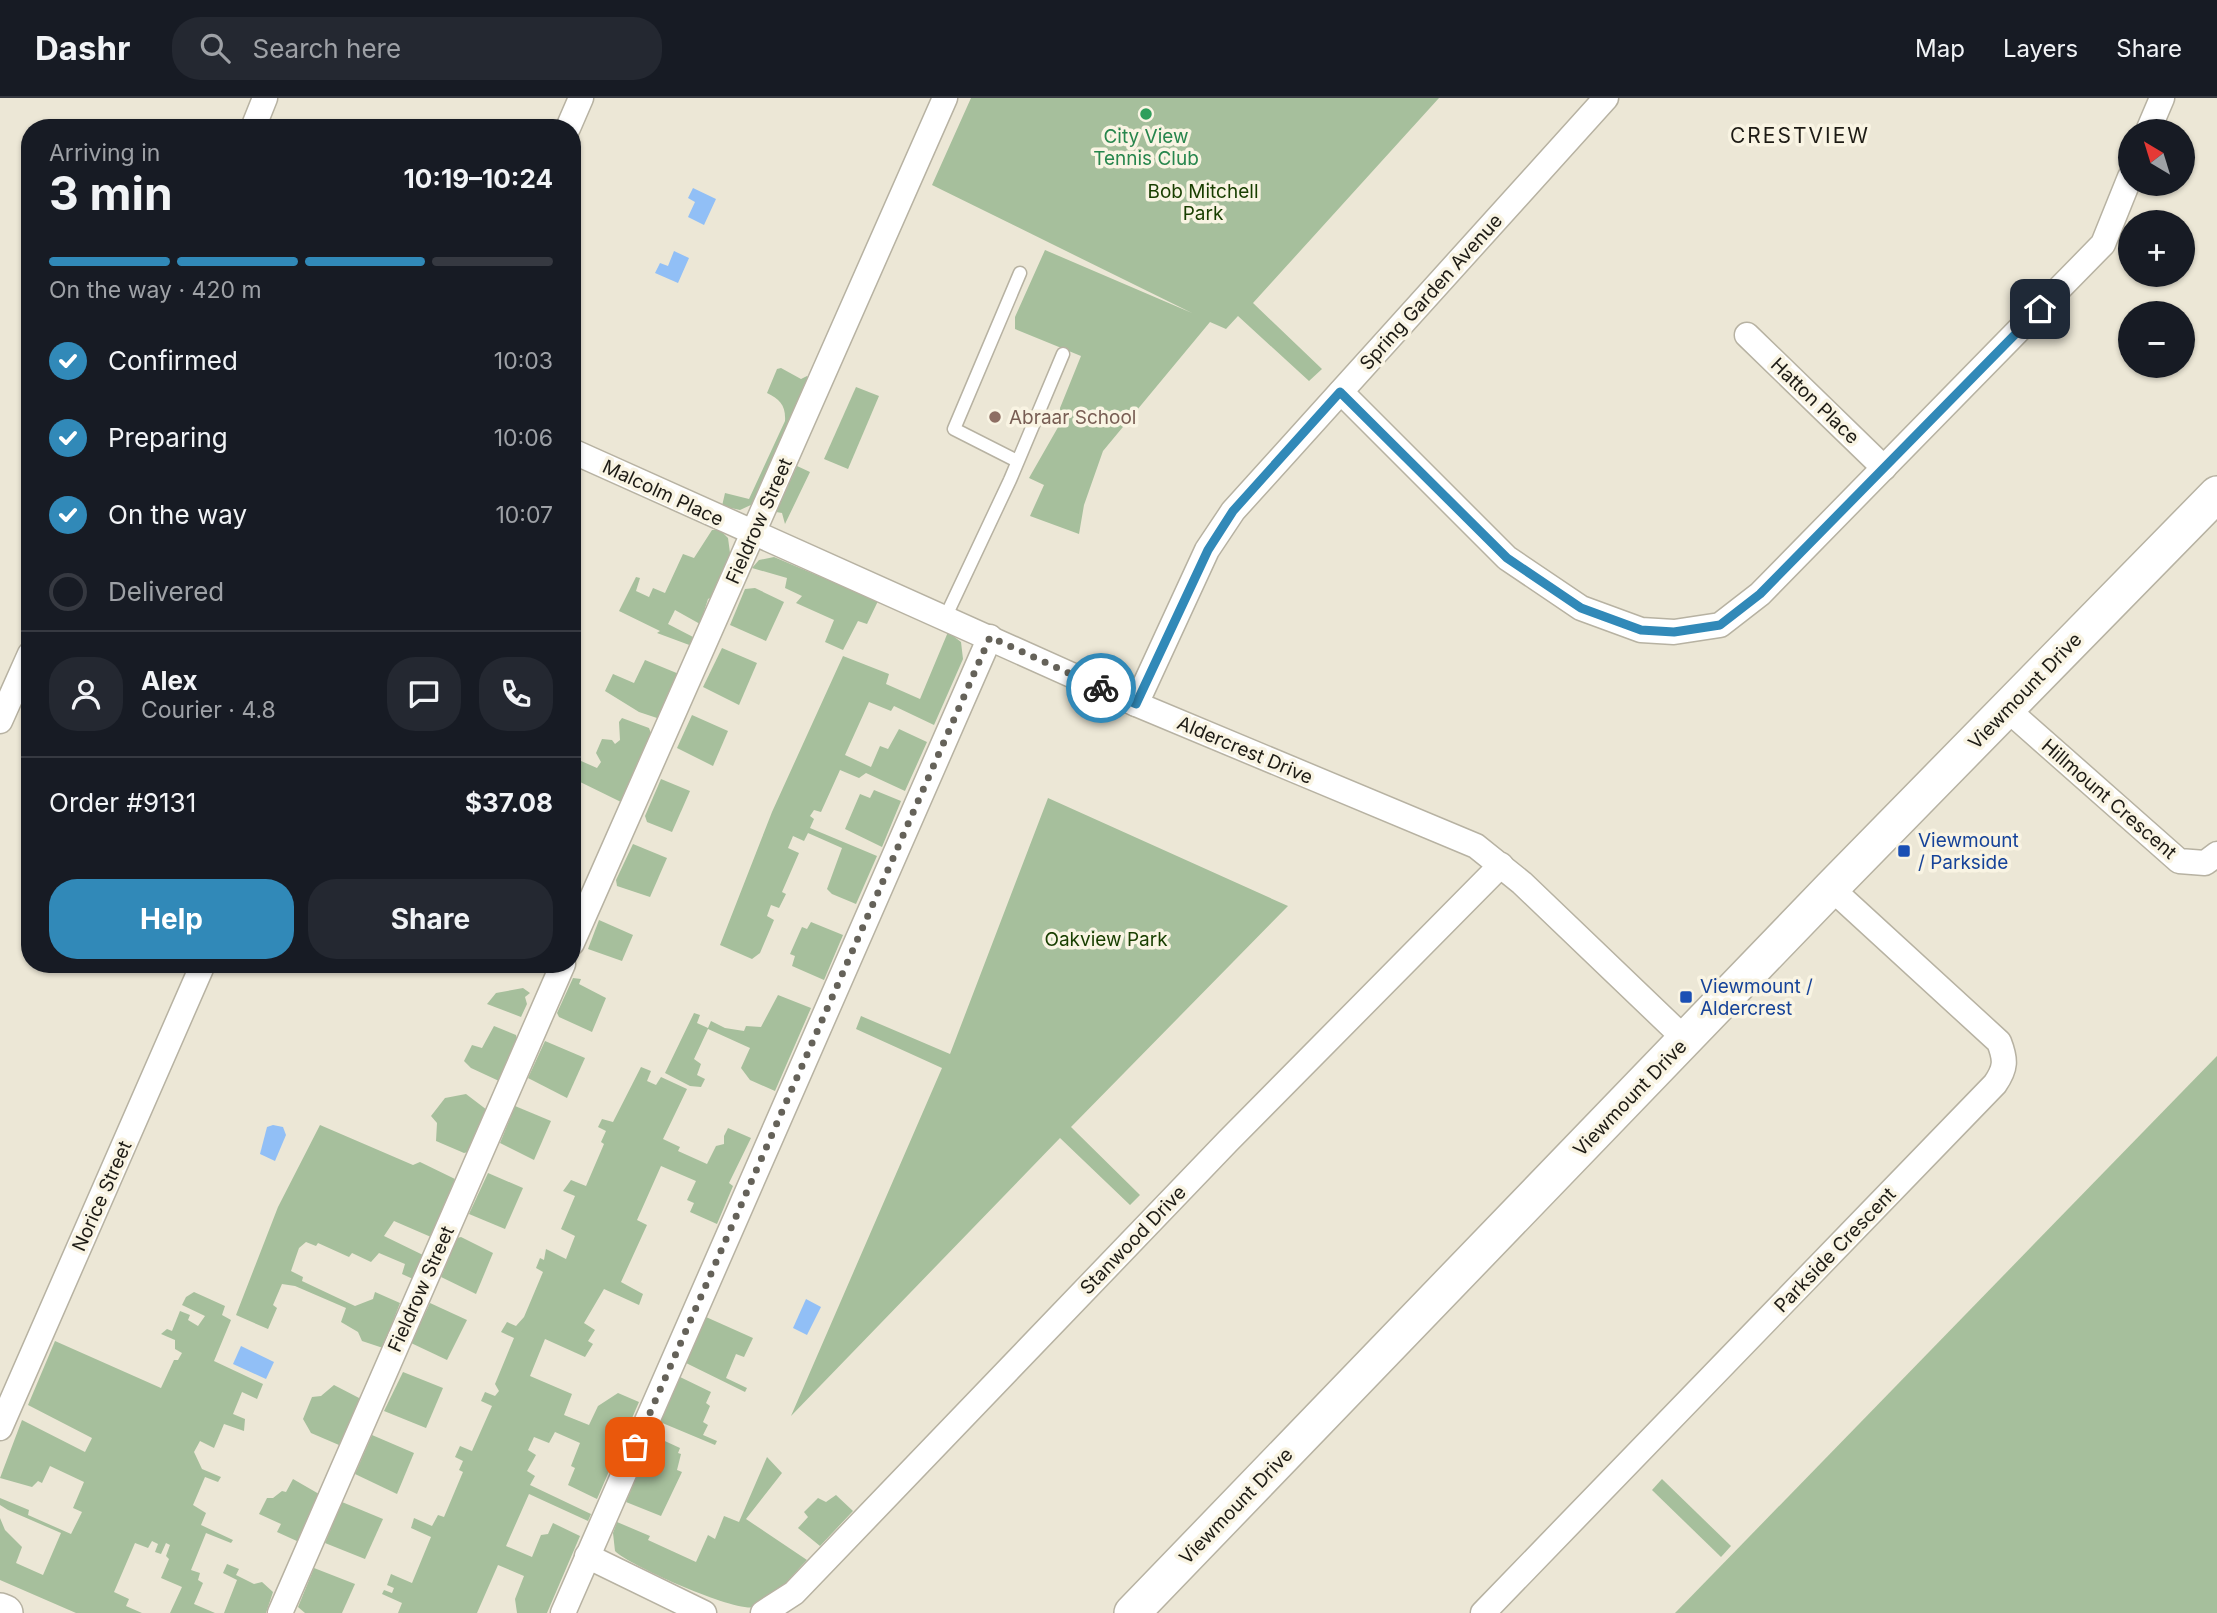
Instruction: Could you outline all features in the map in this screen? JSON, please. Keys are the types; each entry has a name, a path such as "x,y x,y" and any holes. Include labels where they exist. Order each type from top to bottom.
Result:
{"street":[{"path":"572,119 581,98"},
{"name":"Fieldrow Street","path":"581,923 945,98"},
{"name":"Spring Garden Avenue","path":"1136,704 1208,550 1233,511 1606,98"},
{"path":"256,119 263,99"},
{"path":"2152,119 2158,99"},
{"path":"1340,392 1507,558 1581,608 1641,630 1674,632 1720,625 1760,594 2103,244 2122,196"},
{"name":"Hatton Place","path":"1747,335 1884,468"},
{"name":"Malcolm Place","path":"581,455 754,534"},
{"name":"Viewmount Drive","path":"1132,1613 1831,888 2217,494"},
{"name":"Aldercrest Drive","path":"754,534 1136,704 1476,846 1502,865 1686,1040"},
{"path":"563,1613 990,637"},
{"path":"0,721 21,674"},
{"name":"Hillmount Crescent","path":"2008,710 2179,861 2205,863 2217,854"},
{"name":"Stanwood Drive","path":"763,1613 794,1592 1228,1140 1502,865"},
{"name":"Parkside Crescent","path":"1483,1613 1989,1091 2003,1072 2006,1060 1999,1042 1831,888"},
{"name":"Norice Street","path":"0,1428 199,973"},
{"name":"Fieldrow Street","path":"280,1613 559,973"},
{"path":"587,1556 704,1613"}],"lane":[{"path":"1017,461 954,429 1020,273"},
{"path":"945,618 1063,354"}],"green space":[{"name":"Bob Mitchell Park","path":"971,98 1439,98 1253,303 1322,369 1309,381 1238,316 1226,329 1210,322 1103,451 1084,505 1079,534 1030,516 1044,485 1029,478 1061,422 1060,408 1081,356 1015,329 1015,317 1045,250 1192,313 932,185"},
{"path":"781,368 801,379 807,376 809,378 753,504 740,510 722,506 725,493 749,499 785,421 781,404 767,393 777,369"},
{"path":"856,387 879,396 848,469 824,459"},
{"path":"797,466 810,472 785,524 782,513 776,512"},
{"path":"712,530 720,530 728,538 730,553 712,597 708,599 700,624 675,610 668,624 695,638 692,646 657,633 660,631 619,611 636,577 640,578 636,591 649,597 653,588 665,593 683,554 694,558"},
{"path":"774,557 878,601 867,624 858,621 843,650 825,642 834,620 796,603 802,596 785,588 787,578 752,568 759,560"},
{"path":"755,588 784,602 766,641 730,625 745,589"},
{"path":"948,632 961,642 963,659 934,725 894,706 891,711 869,702 845,755 871,767 880,746 888,749 899,729 927,742 905,791 866,773 859,778 840,770 821,812 814,810 810,816 814,819 810,828 877,856 856,904 832,894 827,889 842,848 808,833 804,841 793,836 788,848 799,853 782,892 786,894 779,908 771,905 767,916 774,920 760,953 752,959 720,945 772,812 843,656 889,674 886,684 920,699"},
{"path":"722,648 757,663 739,705 703,687"},
{"path":"645,660 679,674 662,715 657,718 639,712 605,691 613,674 634,683"},
{"path":"692,715 728,731 713,766 677,748"},
{"path":"622,718 649,728 652,736 621,802 581,782 581,761 597,768 601,762 596,753 602,739 612,740 615,744 620,740 619,722"},
{"path":"661,779 690,791 672,832 647,822 645,816"},
{"path":"874,790 901,801 882,847 845,829 860,794 870,798"},
{"name":"Oakview Park","path":"1048,798 1288,906 1071,1127 1140,1195 1130,1205 1060,1138 791,1416 942,1068 856,1029 861,1016 950,1054"},
{"path":"633,844 667,858 650,897 617,886 616,880"},
{"path":"599,920 633,935 622,961 588,949"},
{"path":"811,922 843,935 824,980 792,966 795,956 790,954 802,927 807,929"},
{"path":"573,978 581,979 579,984 606,998 592,1032 559,1017 557,1013"},
{"path":"523,988 530,993 525,997 527,1004 521,1017 487,1004 496,993"},
{"path":"778,995 811,1008 775,1091 750,1080 741,1068 750,1048 708,1029 694,1059 701,1064 697,1075 705,1079 701,1087 690,1086 665,1073 694,1013 700,1015 697,1023 708,1028 711,1021 725,1028 744,1031 746,1026 761,1027"},
{"path":"494,1026 516,1035 517,1039 499,1081 471,1068 464,1061 472,1045 482,1048"},
{"path":"545,1041 585,1058 567,1098 528,1078"},
{"path":"2217,1056 2217,1613 1675,1613"},
{"path":"641,1067 651,1071 647,1081 656,1085 661,1077 687,1089 663,1139 680,1147 678,1151 707,1164 716,1146 724,1144 728,1128 751,1138 729,1183 733,1186 717,1224 690,1212 694,1203 687,1200 696,1181 661,1166 637,1220 647,1225 621,1282 643,1294 639,1305 604,1289 584,1323 595,1330 588,1341 593,1344 585,1357 545,1339 530,1376 572,1394 564,1415 589,1425 598,1406 618,1393 639,1402 597,1499 568,1485 575,1468 571,1466 580,1443 555,1432 549,1443 534,1437 528,1450 536,1455 527,1471 535,1476 530,1485 591,1514 588,1521 529,1494 506,1546 532,1557 541,1535 548,1534 553,1523 580,1536 547,1613 517,1613 515,1599 524,1576 498,1565 477,1613 398,1613 402,1603 382,1594 384,1590 392,1593 394,1588 387,1585 391,1574 412,1583 431,1537 411,1528 414,1518 432,1526 438,1515 444,1517 463,1472 459,1470 463,1461 455,1457 460,1446 472,1451 492,1406 481,1401 485,1392 495,1396 499,1391 495,1384 514,1338 501,1332 507,1322 516,1326 524,1317 543,1272 536,1268 540,1258 544,1260 546,1249 566,1259 575,1236 561,1229 575,1196 563,1191 571,1180 586,1186 604,1144 601,1142 606,1131 598,1127 602,1119 613,1122"},
{"path":"466,1094 487,1110 468,1152 464,1153 436,1141 437,1123 431,1116 445,1098"},
{"path":"515,1106 551,1121 534,1160 500,1143"},
{"path":"320,1125 413,1165 420,1162 455,1179 431,1237 394,1221 384,1236 423,1255 413,1279 402,1274 405,1264 379,1253 371,1262 352,1253 349,1257 318,1243 316,1246 306,1242 299,1248 291,1271 303,1277 302,1281 355,1306 373,1299 375,1292 400,1303 383,1348 362,1341 358,1332 341,1322 346,1308 295,1286 282,1284 273,1305 277,1308 268,1329 236,1315 278,1207"},
{"path":"488,1173 523,1188 505,1229 469,1214"},
{"path":"461,1237 493,1253 476,1294 441,1277 457,1238"},
{"path":"194,1292 225,1306 222,1315 231,1320 214,1361 263,1384 257,1399 242,1392 233,1414 245,1419 244,1431 224,1424 214,1448 200,1441 194,1452 202,1469 221,1477 218,1482 205,1477 193,1505 206,1513 201,1525 233,1540 231,1543 206,1533 191,1570 200,1573 198,1580 203,1583 194,1604 215,1613 170,1613 182,1587 161,1578 169,1559 166,1556 170,1545 166,1543 161,1554 155,1552 158,1544 152,1541 148,1548 135,1543 114,1592 129,1599 126,1606 142,1613 76,1613 0,1580 0,1518 5,1530 22,1547 16,1563 43,1575 61,1533 8,1510 0,1505 0,1498 29,1510 28,1515 71,1534 82,1512 73,1508 84,1482 50,1466 42,1483 38,1481 32,1487 0,1478 22,1420 85,1452 92,1438 28,1405 55,1341 161,1388 174,1360 178,1360 182,1353 175,1349 175,1340 161,1334 167,1329 172,1331 180,1311 190,1315 188,1320 198,1326 205,1316 182,1305 186,1297"},
{"path":"430,1303 467,1320 447,1360 411,1343"},
{"path":"706,1317 753,1338 744,1357 736,1354 726,1378 747,1388 745,1392 686,1363"},
{"path":"403,1372 443,1388 426,1428 384,1411"},
{"path":"680,1377 711,1392 706,1403 710,1406 703,1422 708,1425 703,1435 717,1441 715,1445 660,1422"},
{"path":"334,1385 361,1399 339,1445 311,1433 303,1419 312,1397 321,1396"},
{"path":"372,1435 414,1453 397,1494 355,1474"},
{"path":"654,1436 680,1448 678,1453 681,1454 677,1470 682,1472 661,1516 626,1502"},
{"path":"767,1457 782,1473 746,1519 807,1560 776,1593 762,1603 755,1607 744,1607 706,1596 641,1567 615,1551 613,1533 617,1522 650,1536 648,1540 696,1562 708,1535 715,1539 724,1516 739,1522"},
{"path":"293,1479 319,1494 299,1542 277,1532 281,1524 259,1514 267,1498 273,1498 282,1491 286,1492"},
{"path":"1662,1479 1731,1546 1721,1557 1652,1490"},
{"path":"836,1495 853,1511 820,1546 798,1528 808,1517 804,1512 818,1498 826,1502"},
{"path":"342,1502 383,1519 365,1559 325,1543"},
{"path":"227,1564 239,1569 236,1575 254,1584 262,1582 273,1592 266,1613 224,1613 237,1580 223,1573"},
{"path":"314,1568 355,1584 342,1613 305,1613 298,1607"}],"water":[{"path":"693,188 716,199 704,225 688,217 695,202 688,198"},
{"path":"674,251 689,258 678,283 655,273 660,263 668,266"},
{"path":"267,1127 283,1127 286,1135 275,1161 260,1154"},
{"path":"806,1299 821,1307 807,1335 793,1328"},
{"path":"241,1346 274,1362 266,1379 233,1364"}],"way so far":[{"path":"635,1447 990,637 1101,688"}],"place":[{"name":"City View Tennis Club","path":"1146,114"},
{"name":"Abraar School","path":"995,417"},
{"name":"Viewmount / Parkside","path":"1904,851"},
{"name":"Viewmount / Aldercrest","path":"1686,997"}],"district":[{"name":"CRESTVIEW","path":"1800,135"}],"route":[{"path":"1101,688 1136,704 1208,550 1233,511 1340,392 1507,558 1581,608 1641,630 1674,632 1720,625 1760,594 2040,309"}]}
